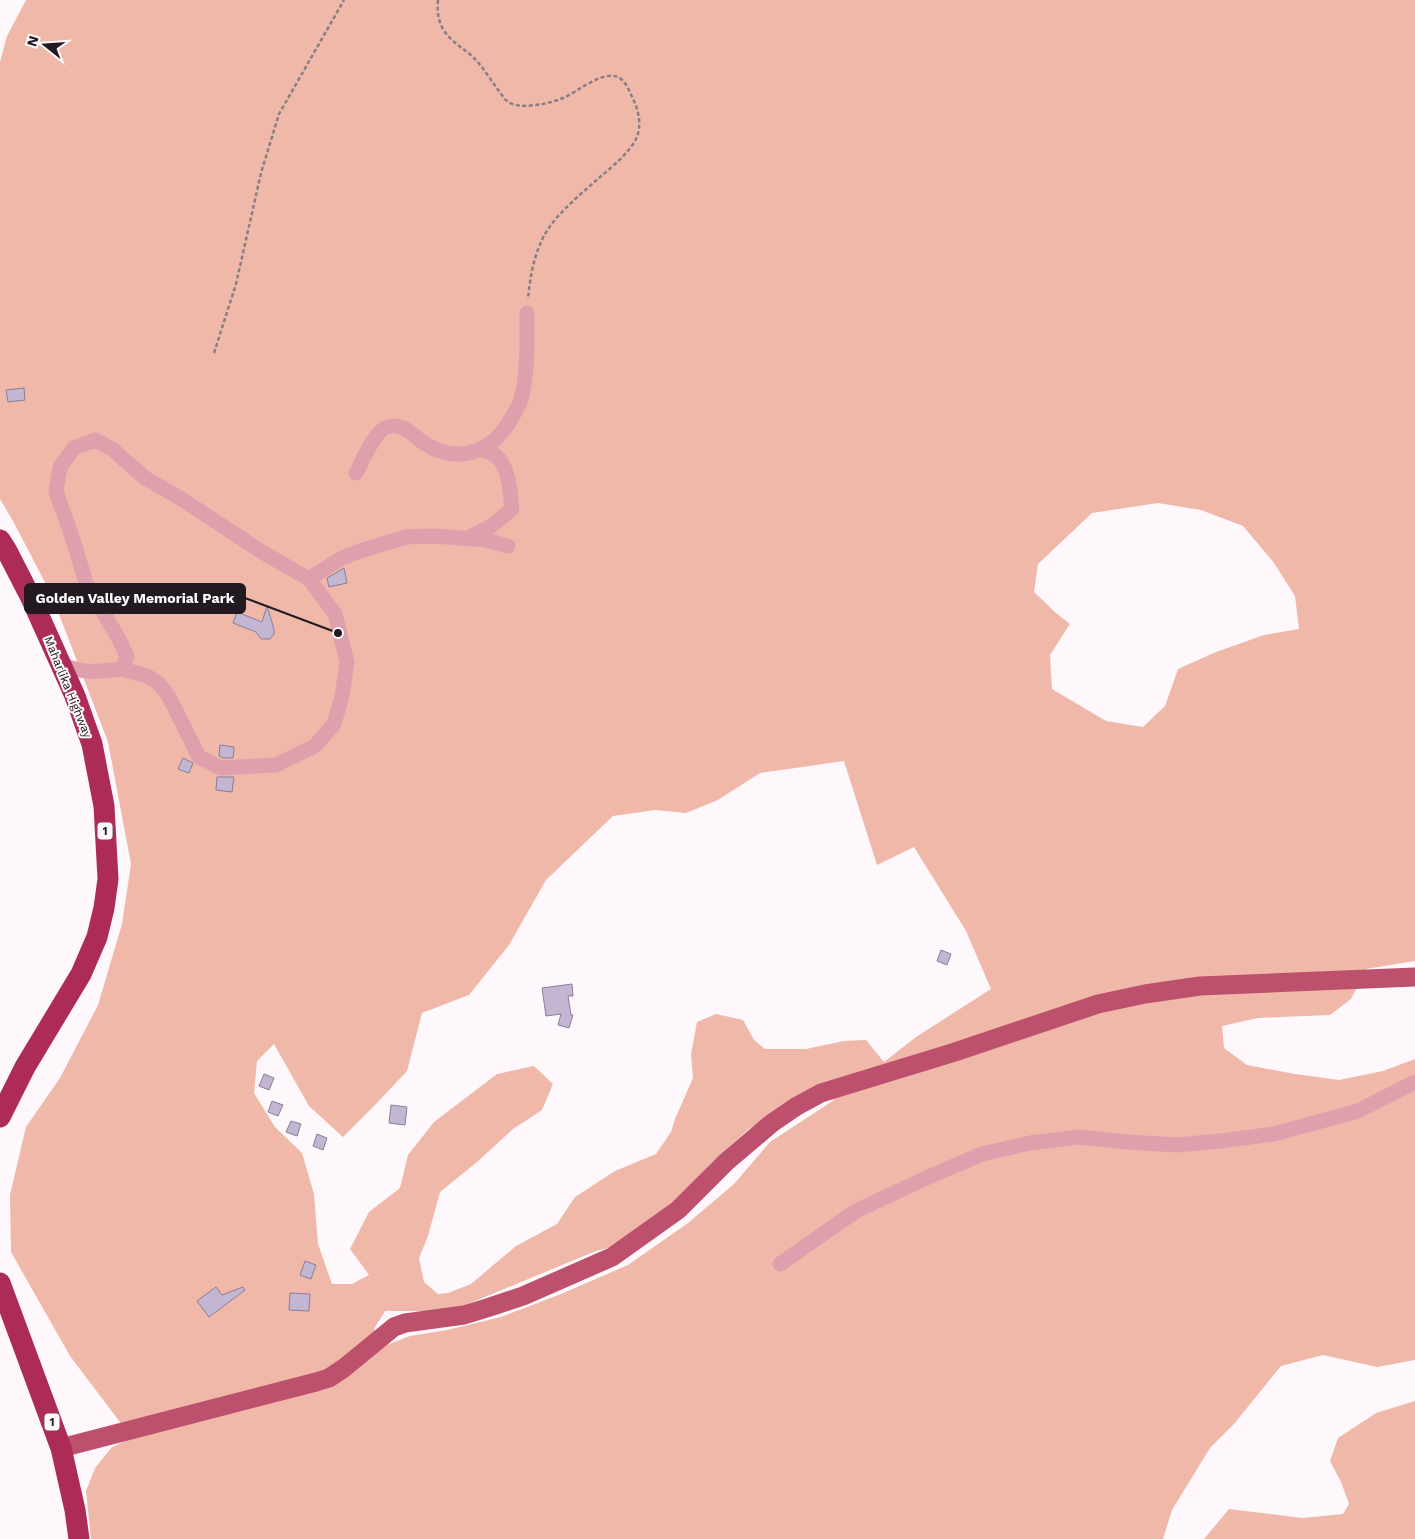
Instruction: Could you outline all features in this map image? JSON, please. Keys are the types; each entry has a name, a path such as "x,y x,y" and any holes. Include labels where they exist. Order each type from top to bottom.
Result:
{"highway":[{"name":"Maharlika Highway","path":"0,540 31,598 74,696 92,744 104,806 108,879 97,937 81,974 25,1067 0,1117"},
{"name":"1","path":"0,1283 61,1448 75,1510 79,1539"}],"main road":[{"path":"61,1448 329,1378 394,1327 405,1323 443,1319 473,1313 523,1296 590,1267 612,1256 678,1210 726,1162 772,1123 821,1093 955,1052 1098,1004 1145,994 1200,986 1415,977"}],"lane":[{"path":"356,473 376,437 382,429 388,426 403,427 427,446 449,453 462,454 482,449 497,439 510,422 520,402 526,373 527,313"},
{"path":"60,664 77,671 95,672 122,669 147,676 158,682 168,695 199,757 222,768 276,764 315,746 334,724 342,696 347,662 335,614 309,579 262,552 180,498 145,478 112,449 94,440 74,448 60,467 56,491 86,584 120,641 127,657 122,669"},
{"path":"466,538 490,527 512,509 508,478 504,468 496,455 482,449"},
{"path":"309,579 340,559 406,537 466,538 485,540 508,546"},
{"path":"780,1264 856,1212 924,1179 982,1154 1030,1143 1079,1137 1177,1145 1274,1134 1358,1111 1415,1082"}],"path":[{"path":"214,353 236,284 261,173 280,114 344,0"},
{"path":"438,0 438,18 444,30 450,38 474,58 506,100 514,105 524,106 546,103 564,98 604,77 613,76 625,84 635,103 639,116 636,138 617,163 562,213 545,234 534,261 527,313"}],"shaded area":[{"path":"26,0 1415,0 1415,961 1366,969 1351,999 1330,1015 1258,1018 1222,1026 1224,1048 1247,1065 1295,1074 1339,1080 1383,1071 1415,1059 1415,1360 1377,1367 1323,1355 1281,1366 1234,1424 1210,1448 1172,1510 1163,1539 91,1539 86,1491 95,1468 112,1447 132,1438 70,1356 11,1252 10,1195 26,1127 60,1078 98,1005 122,924 131,864 108,742 52,596 0,499 0,62 7,36","holes":["1158,503 1201,510 1243,526 1274,563 1295,596 1299,629 1264,635 1216,652 1178,669 1165,706 1143,727 1106,721 1052,689 1050,655 1070,624 1034,592 1038,564 1092,513","844,761 877,865 914,847 966,931 991,989 916,1037 884,1062 866,1040 844,1041 806,1049 765,1049 754,1040 743,1020 716,1014 697,1022 691,1054 693,1078 671,1132 656,1154 615,1171 575,1197 557,1224 516,1246 471,1284 448,1293 438,1294 424,1282 419,1258 428,1236 440,1192 513,1129 542,1110 553,1084 534,1066 497,1074 434,1122 408,1155 400,1188 369,1212 350,1249 369,1275 352,1284 332,1284 318,1244 314,1194 302,1153 275,1127 254,1093 257,1061 274,1044 309,1106 343,1137 407,1071 422,1013 469,995 509,945 546,880 613,816 655,810 686,813 718,800 760,773","859,1081 770,1142 734,1184 688,1223 628,1265 501,1317 447,1330 410,1336 384,1346 374,1329 385,1311 451,1311 596,1251 612,1247 650,1226 688,1189 712,1162 749,1129 811,1091"]},
{"path":"1415,1401 1415,1539 1204,1539 1229,1509 1302,1518 1343,1514 1349,1504 1341,1482 1330,1461 1338,1438 1376,1413"}],"building":[{"path":"24,388 25,400 8,402 6,390"},
{"path":"344,568 347,583 329,587 327,578"},
{"path":"267,606 274,629 274,634 270,639 261,639 256,632 233,623 237,612 262,622"},
{"path":"220,745 234,747 233,758 219,756"},
{"path":"183,758 193,763 189,773 178,769"},
{"path":"217,777 234,777 232,792 216,790"},
{"path":"941,950 951,954 947,965 937,961"},
{"path":"572,984 573,996 568,996 571,1015 573,1015 569,1028 558,1025 561,1014 546,1016 542,988"},
{"path":"264,1074 274,1078 269,1090 259,1086"},
{"path":"272,1101 283,1105 278,1116 268,1112"},
{"path":"391,1105 407,1107 405,1125 389,1123"},
{"path":"291,1121 301,1124 297,1136 286,1132"},
{"path":"317,1134 327,1138 323,1150 313,1146"},
{"path":"305,1261 316,1265 311,1279 300,1275"},
{"path":"216,1287 222,1295 243,1287 245,1290 209,1317 197,1301"},
{"path":"290,1293 310,1294 309,1311 289,1310"}],"place":[{"name":"Golden Valley Memorial Park","path":"338,633"}]}
